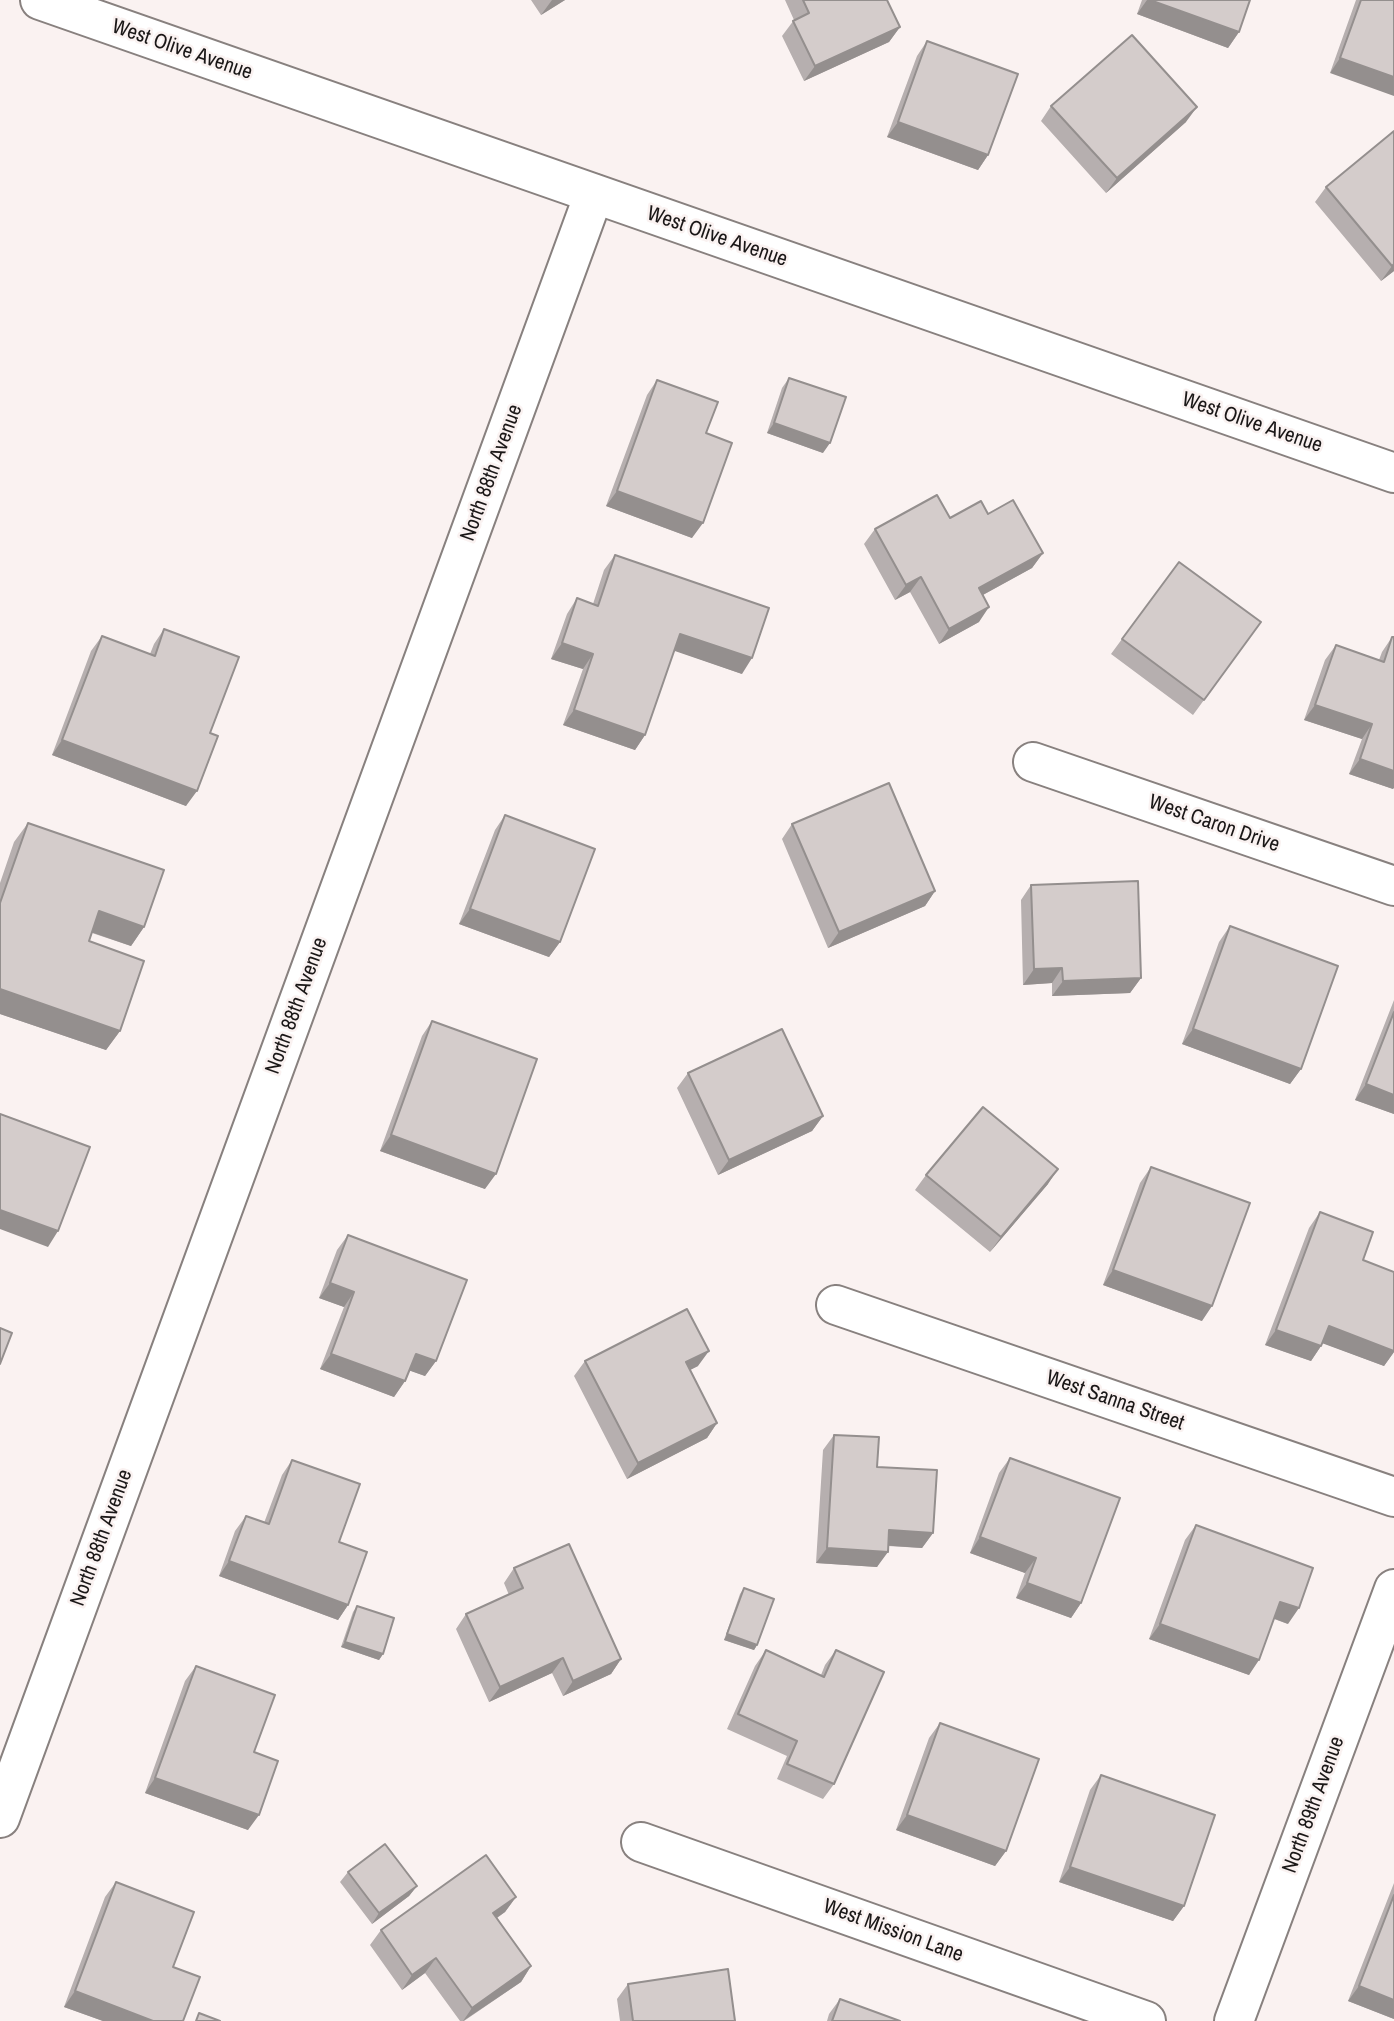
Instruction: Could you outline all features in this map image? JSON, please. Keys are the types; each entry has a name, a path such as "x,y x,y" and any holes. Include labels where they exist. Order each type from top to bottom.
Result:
{"street":[{"name":"West Olive Avenue","path":"40,0 1394,472"},
{"name":"North 88th Avenue","path":"0,1818 594,194"},
{"name":"West Caron Drive","path":"1033,762 1394,886"},
{"name":"West Sanna Street","path":"836,1306 1394,1497"},
{"name":"North 89th Avenue","path":"1234,2021 1394,1589"},
{"name":"West Mission Lane","path":"641,1842 1146,2021"}],"building":[{"path":"803,0 887,0 900,27 815,66 793,21 809,13"},
{"path":"1150,0 1250,0 1239,32"},
{"path":"1361,0 1394,0 1394,77 1340,58"},
{"path":"1132,35 1197,107 1117,178 1051,106"},
{"path":"927,41 1018,74 988,155 898,122"},
{"path":"1394,131 1394,264 1392,266 1326,187"},
{"path":"789,378 846,397 830,443 774,423"},
{"path":"657,380 718,402 706,433 732,443 703,523 617,491"},
{"path":"937,495 950,518 981,501 988,514 1013,500 1043,553 979,588 989,607 949,629 921,577 906,585 875,529"},
{"path":"615,555 769,608 752,658 680,634 645,735 574,710 593,654 562,643 577,598 598,606"},
{"path":"1179,562 1261,622 1204,700 1122,639"},
{"path":"164,629 239,657 210,733 218,736 197,791 62,740 102,636 155,656"},
{"path":"1392,637 1394,771 1360,759 1372,724 1315,705 1336,645 1384,662"},
{"path":"889,783 935,891 839,932 792,824"},
{"path":"505,815 595,849 560,942 470,909"},
{"path":"28,823 164,870 144,927 99,911 89,941 144,961 120,1031 0,989 0,903"},
{"path":"1138,881 1141,978 1063,981 1062,968 1034,969 1031,885"},
{"path":"1230,926 1338,966 1301,1069 1193,1029"},
{"path":"1394,1012 1394,1095 1366,1084"},
{"path":"432,1021 537,1059 496,1174 391,1135"},
{"path":"782,1029 823,1116 729,1160 688,1073"},
{"path":"983,1107 1058,1169 1001,1237 926,1175"},
{"path":"0,1114 90,1147 58,1231 0,1210"},
{"path":"1151,1167 1250,1203 1212,1306 1113,1270"},
{"path":"1320,1212 1373,1232 1363,1260 1394,1272 1394,1351 1329,1326 1321,1346 1276,1330"},
{"path":"348,1235 467,1280 436,1361 416,1354 405,1381 331,1354 354,1292 330,1283"},
{"path":"687,1309 709,1351 686,1362 717,1423 638,1463 585,1361"},
{"path":"0,1328 12,1333 0,1364"},
{"path":"834,1435 879,1437 877,1467 937,1470 933,1533 889,1530 888,1552 827,1548"},
{"path":"1010,1458 1120,1498 1081,1603 1027,1583 1036,1558 980,1537"},
{"path":"292,1460 360,1484 339,1542 367,1552 348,1605 229,1561 246,1516 269,1524"},
{"path":"1196,1525 1313,1568 1299,1608 1280,1602 1259,1660 1160,1624"},
{"path":"569,1544 621,1659 573,1681 563,1658 500,1687 466,1614 523,1588 514,1568"},
{"path":"744,1588 774,1599 757,1645 727,1634"},
{"path":"357,1606 394,1618 383,1654 345,1642"},
{"path":"766,1650 824,1677 836,1650 884,1672 834,1784 787,1764 797,1741 738,1714"},
{"path":"196,1666 275,1695 254,1752 278,1761 259,1815 155,1778"},
{"path":"940,1723 1039,1759 1006,1851 907,1815"},
{"path":"1101,1775 1215,1815 1184,1906 1070,1867"},
{"path":"385,1844 417,1886 379,1913 348,1872"},
{"path":"486,1855 516,1897 493,1913 531,1966 472,2008 436,1958 412,1975 381,1930"},
{"path":"116,1882 194,1912 173,1967 200,1977 183,2021 153,2021 75,1991"},
{"path":"1394,1895 1394,2000 1359,1986"},
{"path":"728,1969 735,2021 633,2021 628,1984"},
{"path":"840,1999 900,2021 832,2021"},
{"path":"199,2013 220,2021 196,2021"}]}
